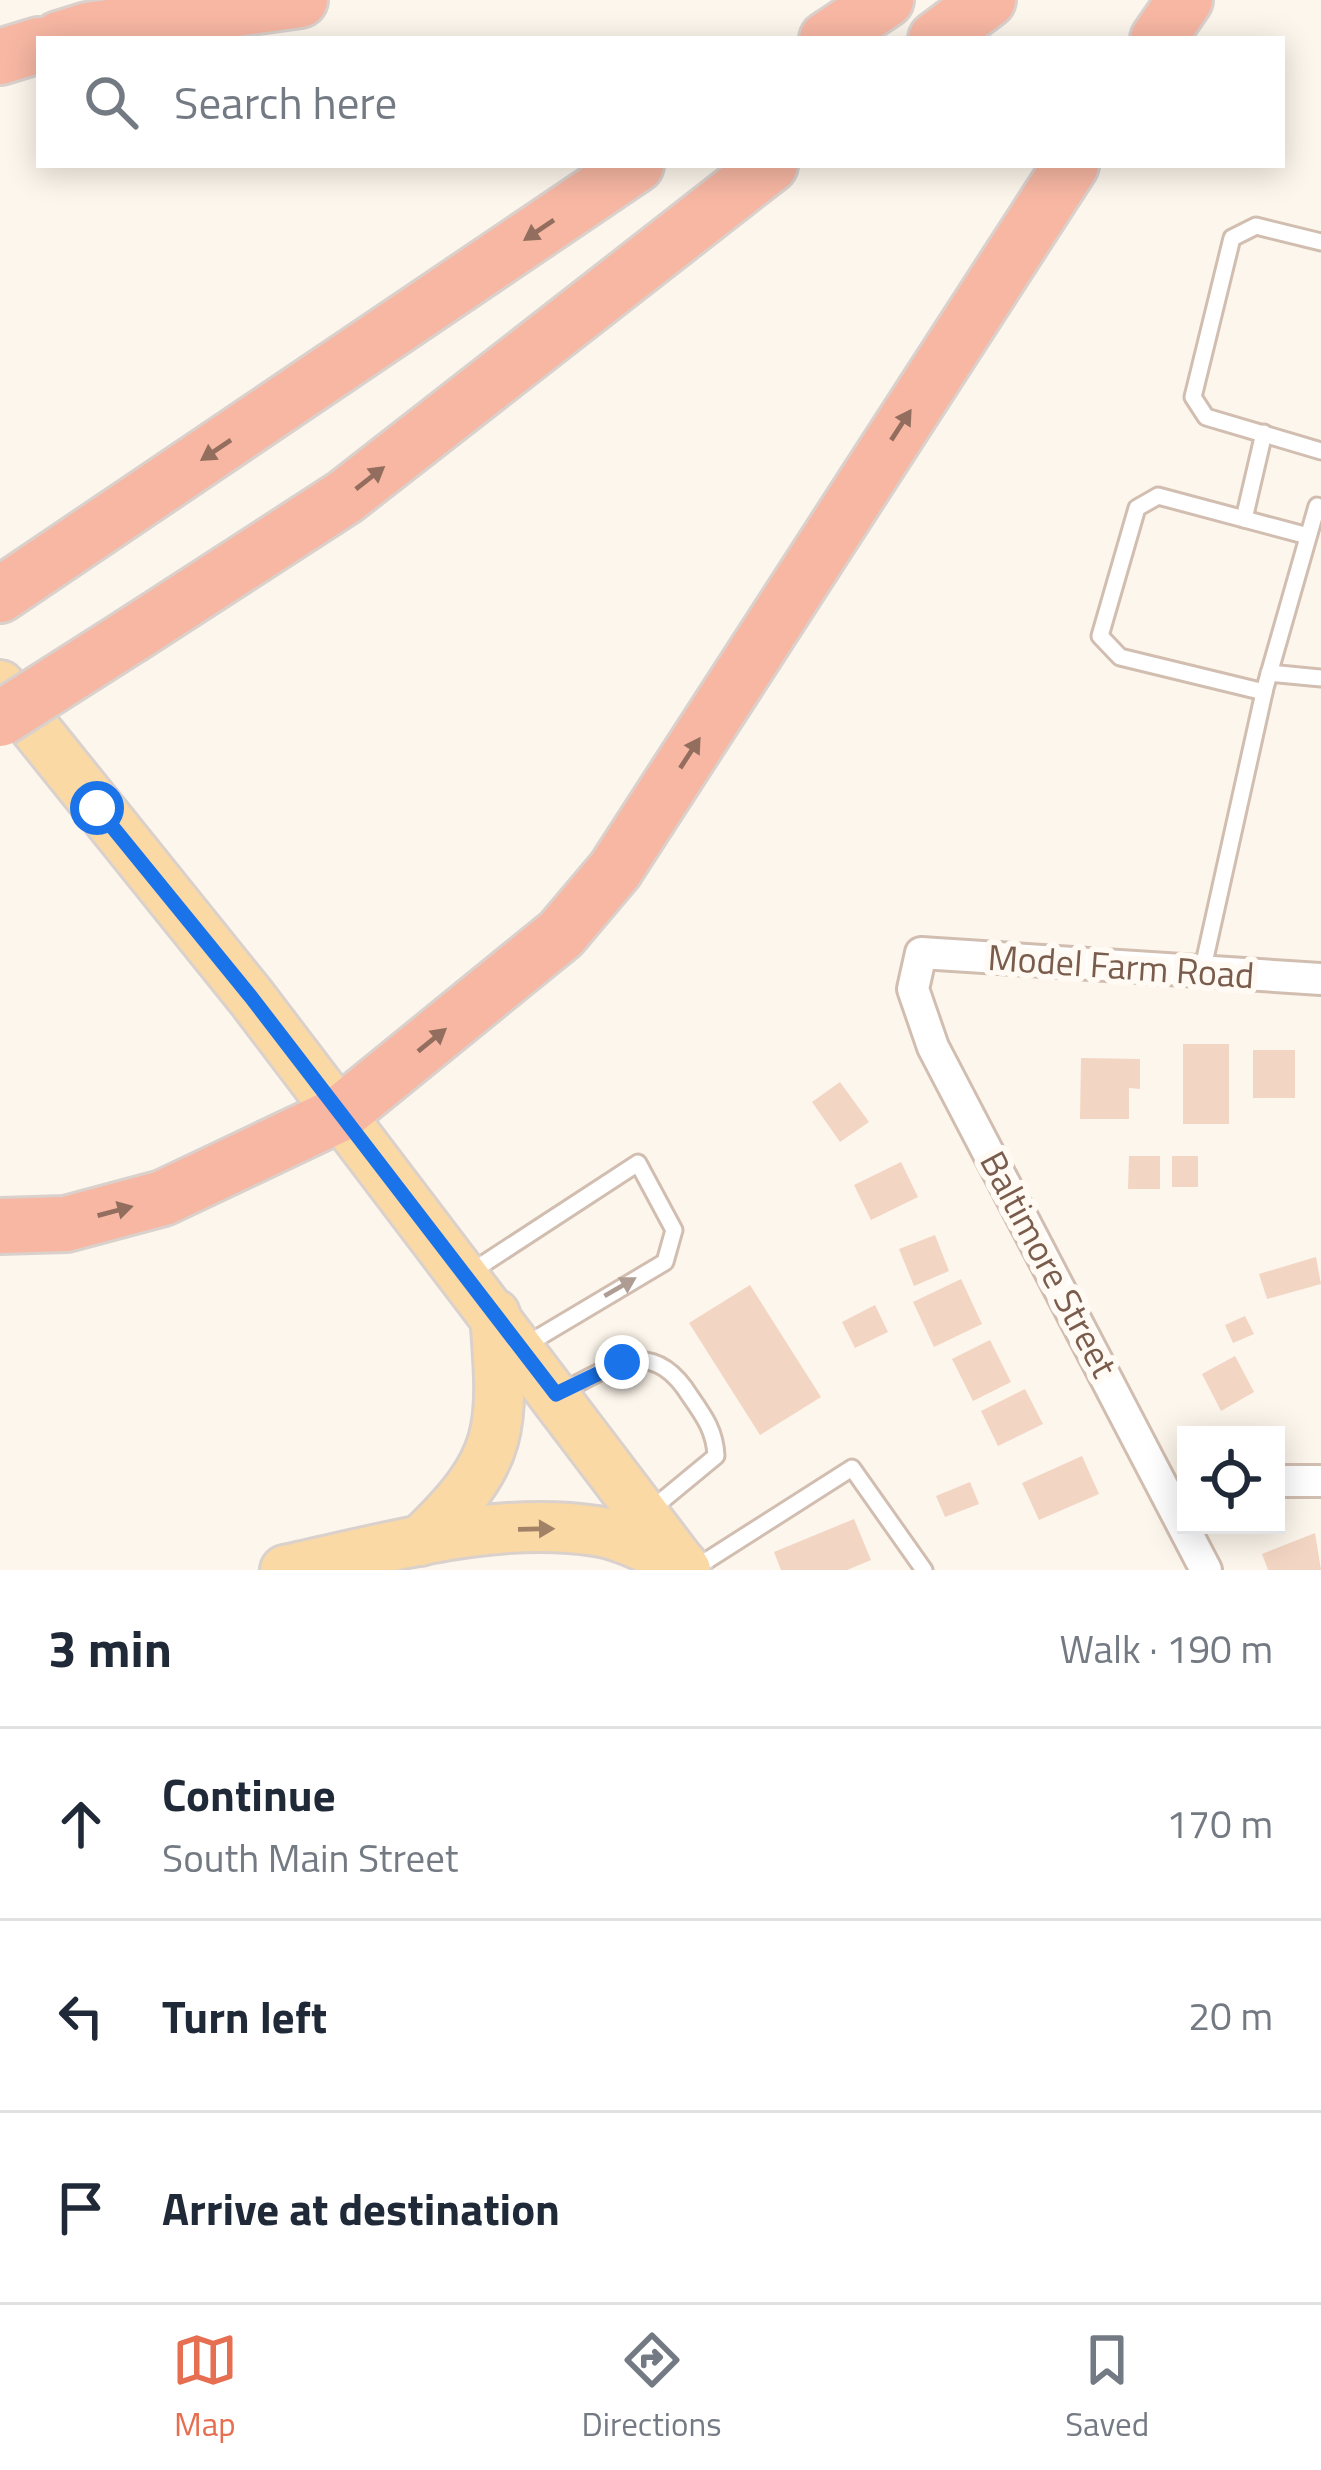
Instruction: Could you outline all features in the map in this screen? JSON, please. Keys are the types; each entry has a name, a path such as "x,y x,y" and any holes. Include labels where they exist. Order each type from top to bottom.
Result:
{"highway":[{"path":"77,36 299,0"},
{"path":"832,36 886,0"},
{"path":"940,36 988,0"},
{"path":"1160,36 1185,0"},
{"path":"0,57 36,46"},
{"path":"0,595 632,168"},
{"path":"0,719 345,497 766,168"},
{"path":"0,1226 66,1224 163,1198 340,1114 561,934 615,870 1069,168"}],"main road":[{"path":"0,685 340,1114 687,1568"},
{"path":"420,1541 471,1492 494,1446 508,1331"},
{"path":"285,1570 420,1541 535,1527 601,1531 687,1568"}],"street":[{"name":"Model Farm Road","path":"921,953 1321,979"},
{"name":"Baltimore Street","path":"921,953 913,989 933,1047 1177,1491"},
{"path":"1285,1481 1321,1481"},
{"name":"Baltimore Street","path":"1193,1534 1206,1570"}],"lane":[{"path":"1321,242 1256,226 1240,231 1228,245 1193,397 1206,417 1321,451"},
{"path":"1244,519 1264,433"},
{"path":"1264,692 1120,657 1100,636 1143,501 1158,496 1308,536"},
{"path":"1202,972 1264,692 1317,506"},
{"path":"1269,674 1321,678"},
{"path":"463,1277 638,1163 674,1230 665,1262 508,1331"},
{"path":"556,1394 622,1362 650,1359 674,1370 715,1434 716,1456 646,1513"},
{"path":"687,1568 851,1468 924,1570"}],"building":[{"path":"1183,1044 1229,1044 1229,1124 1183,1124"},
{"path":"1253,1050 1295,1050 1295,1098 1253,1098"},
{"path":"1081,1058 1140,1059 1140,1089 1129,1088 1129,1119 1080,1119"},
{"path":"840,1082 869,1122 840,1142 812,1102"},
{"path":"1129,1156 1160,1156 1160,1189 1128,1189"},
{"path":"1172,1156 1198,1156 1198,1187 1172,1187"},
{"path":"901,1162 918,1197 871,1220 854,1185"},
{"path":"935,1235 949,1271 914,1286 899,1249"},
{"path":"1316,1257 1321,1284 1267,1299 1259,1274"},
{"path":"961,1279 982,1324 934,1347 913,1302"},
{"path":"750,1285 821,1397 760,1435 689,1323"},
{"path":"875,1305 888,1332 855,1348 842,1322"},
{"path":"1245,1316 1254,1334 1233,1343 1225,1325"},
{"path":"990,1340 1011,1382 973,1401 952,1359"},
{"path":"1235,1356 1254,1392 1221,1411 1202,1374"},
{"path":"1025,1389 1043,1424 998,1446 981,1411"},
{"path":"1082,1456 1099,1494 1039,1520 1022,1483"},
{"path":"970,1482 979,1504 945,1517 936,1496"},
{"path":"854,1519 871,1560 847,1570 781,1570 774,1552"},
{"path":"1315,1533 1321,1570 1268,1570 1262,1554"}],"route":[{"path":"97,808 251,997 556,1394 622,1362"}]}
